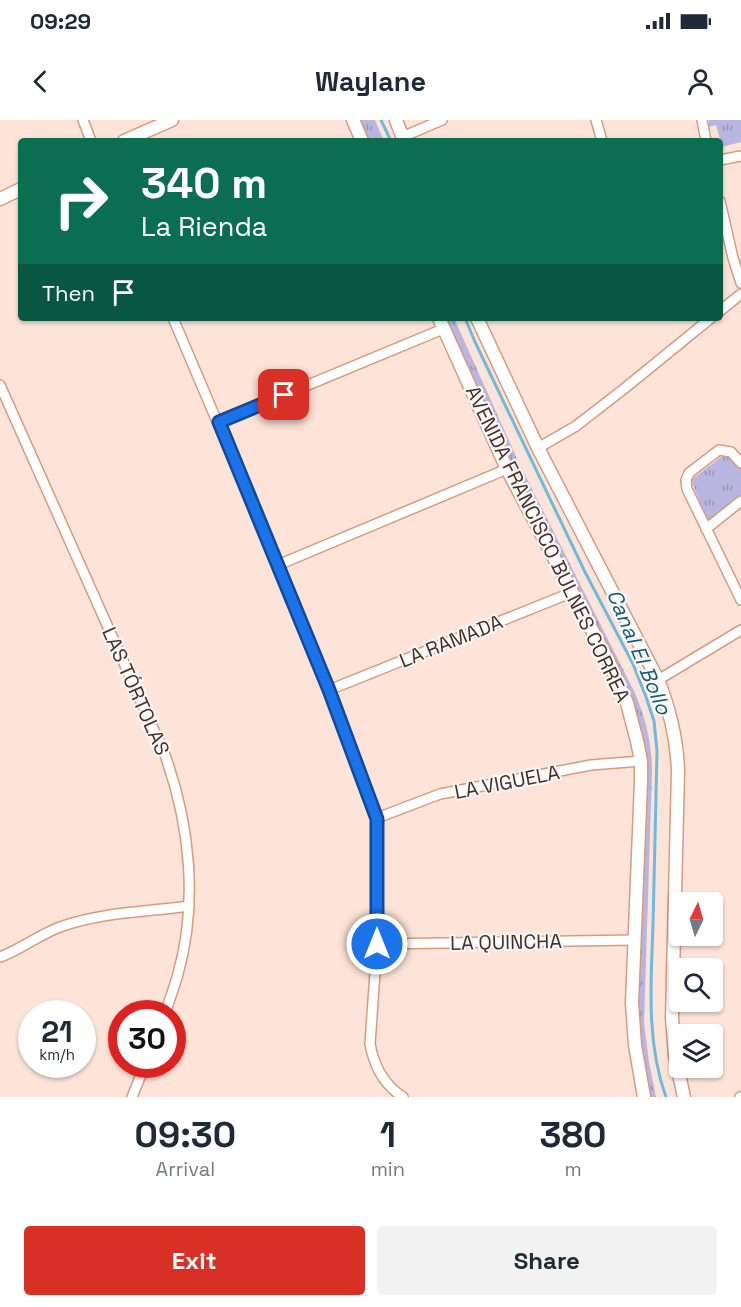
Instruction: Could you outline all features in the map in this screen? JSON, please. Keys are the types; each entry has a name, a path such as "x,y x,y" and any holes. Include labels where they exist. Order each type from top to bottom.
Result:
{"street":[{"path":"83,120 91,138"},
{"path":"131,138 172,120"},
{"path":"353,120 361,138"},
{"path":"396,120 403,138"},
{"path":"405,138 442,120"},
{"path":"596,120 601,138"},
{"path":"702,120 705,138"},
{"path":"723,159 741,156"},
{"path":"0,199 18,190"},
{"path":"723,214 741,283"},
{"path":"723,309 741,294"},
{"path":"174,321 219,422 329,690 377,819 377,944 370,1044 375,1064 386,1082 403,1097"},
{"name":"AVENIDA FRANCISCO BULNES CORREA","path":"478,321 538,448 658,680 670,715 677,754 672,1018 675,1056 684,1097"},
{"path":"538,448 576,426 707,321"},
{"path":"219,422 441,323"},
{"name":"AVENIDA FRANCISCO BULNES CORREA","path":"441,323 507,469 609,662 633,722 641,782 633,1024 644,1097"},
{"name":"LAS TÓRTOLAS","path":"0,385 165,755 176,787 184,824 189,865 189,906 183,952 170,1000"},
{"path":"741,464 731,452 719,450 689,473 686,480 687,489 741,600"},
{"path":"278,565 507,469"},
{"path":"706,529 741,501"},
{"name":"LA RAMADA","path":"329,690 573,592"},
{"path":"658,680 741,630"},
{"name":"LA VIGUELA","path":"377,819 440,794 591,765 640,761"},
{"path":"0,957 45,933 74,922 102,916 189,906"},
{"name":"LA QUINCHA","path":"377,944 635,940"},
{"path":"132,1097 140,1078"}],"green space":[{"path":"356,120 375,120 383,138 364,138"},
{"path":"709,120 741,120 741,142 723,147 723,138 720,138 716,125 709,127"},
{"path":"442,321 455,321 519,463 635,693 645,722 650,742 652,773 644,1023 656,1097 646,1097 636,1045 647,784 646,761 629,702 509,468"},
{"path":"721,457 736,457 741,467 741,496 709,525 691,480"}],"waterway":[{"name":"Canal El Bollo","path":"381,120 390,138"},
{"name":"Canal El Bollo","path":"466,321 585,572 633,664 654,721 657,751 651,1012 655,1055 666,1097"}],"route":[{"path":"284,395 219,422 329,690 377,819 377,944"}]}
